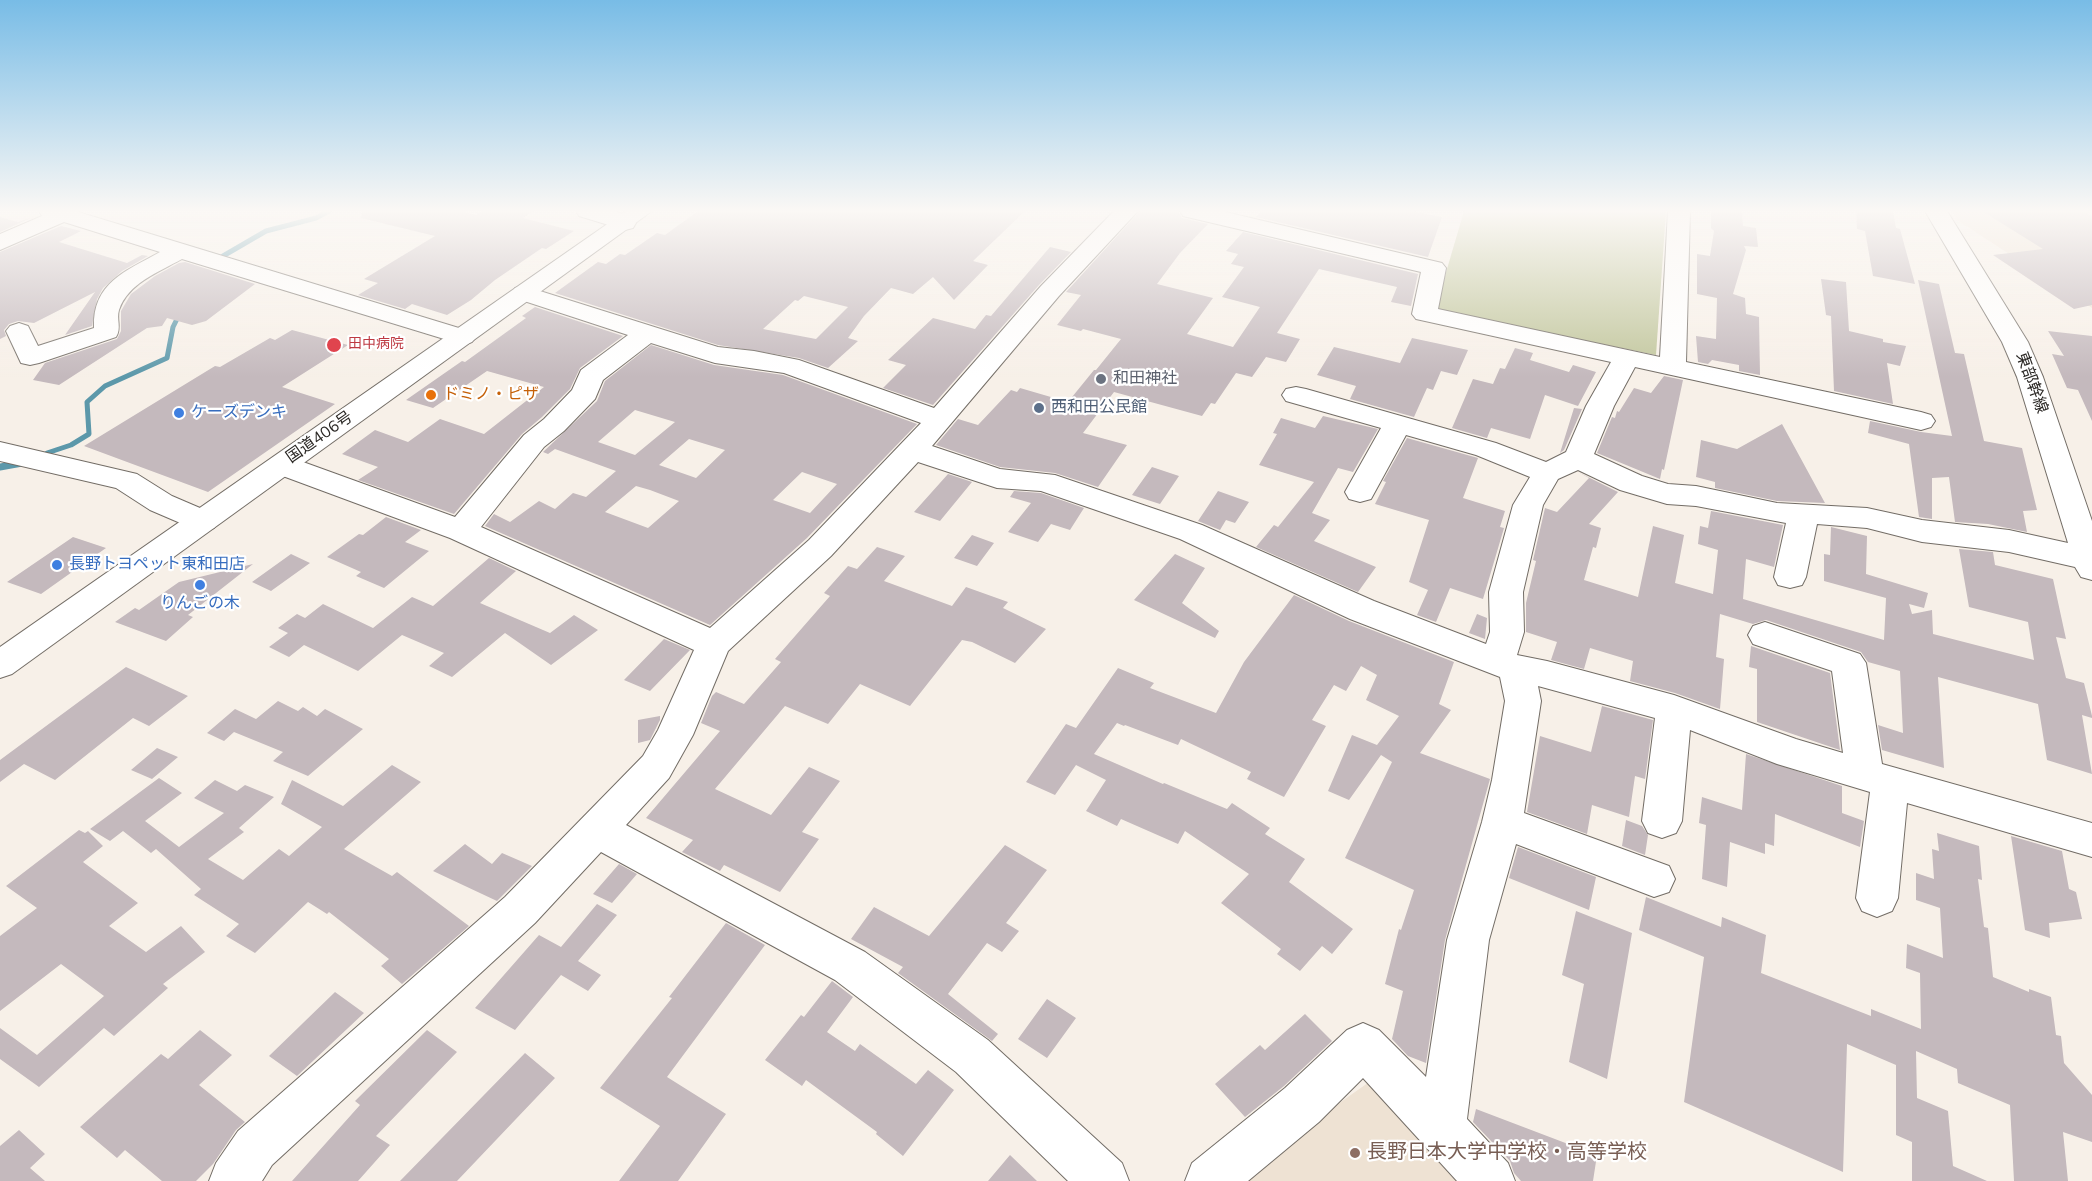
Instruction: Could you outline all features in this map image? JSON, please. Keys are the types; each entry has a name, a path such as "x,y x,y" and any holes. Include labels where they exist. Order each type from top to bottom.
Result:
{"main road":[{"path":"19,330 30,357 107,332 106,311 120,285 152,266"},
{"path":"228,266 463,337"},
{"name":"国道406号","path":"0,666 563,266"},
{"path":"234,1181 255,1148 520,910 656,767 674,735 714,644 820,548 913,450 937,419 1074,266"},
{"path":"1426,266 1434,268 1425,314 1921,421"},
{"path":"1673,366 1677,266"},
{"name":"東部幹線","path":"1969,266 2015,342 2030,377 2091,564"},
{"path":"524,293 715,355 754,358 790,366 937,419"},
{"path":"461,531 534,441 554,425 585,393 591,376 648,332"},
{"path":"1442,1127 1468,940 1502,822 1523,701 1507,665 1506,592 1528,505 1547,473 1578,458 1600,406 1627,357"},
{"path":"1296,395 1486,449 1547,473"},
{"path":"1360,492 1398,424"},
{"path":"913,450 997,477 1044,482 1191,532 1362,610 1507,665 1674,709 1790,753 2092,840"},
{"path":"5,456 126,481 161,503 203,521"},
{"path":"1578,458 1631,483 1667,494 1696,496 1777,513 1867,518 1922,531 2009,541 2091,564"},
{"path":"282,465 461,531 714,644"},
{"path":"1790,577 1804,513"},
{"path":"1764,635 1848,663 1878,778 1877,898"},
{"path":"1662,821 1674,709"},
{"path":"1502,822 1654,879"},
{"path":"598,830 850,966 972,1056 1104,1181"},
{"path":"1210,1181 1302,1105 1363,1046 1442,1127 1490,1181"}],"shaded area":[{"path":"2028,266 2092,266 2092,308"},
{"name":"長野日本大学中学校・高等学校","path":"1372,1080 1459,1181 1242,1181 1307,1126"}],"green space":[{"path":"1448,266 1662,266 1656,355 1435,310"}],"building":[{"path":"0,266 130,266 103,288 97,299 92,326 65,335 95,292 34,323 18,321 9,324 4,330 6,336 0,339"},
{"path":"173,266 198,266 255,284 206,321 192,325 167,318 162,326 147,328 59,385 33,380 45,363 117,339 121,331 121,311 131,294 155,276"},
{"path":"385,266 515,266 447,315 412,304 405,309 358,295 378,283 364,279"},
{"path":"592,266 987,266 954,300 933,277 913,294 891,288 864,316 848,338 858,341 828,368 799,358 718,345 555,293","holes":["804,296 848,307 816,339 763,329 795,300 798,301"]},
{"path":"1034,266 1057,266 933,405 883,388 906,365 888,360 933,318 975,329 986,315 991,316"},
{"path":"1090,266 1170,266 1157,284 1213,298 1187,334 1233,347 1260,307 1222,297 1244,267 1240,266 1385,266 1418,274 1411,306 1391,302 1397,287 1319,269 1277,333 1300,339 1286,362 1266,357 1252,377 1236,373 1215,404 1211,403 1202,416 1114,392 1083,433 1127,445 1098,487 1055,473 1000,467 936,445 958,419 978,425 1011,390 1017,392 1020,388 1068,402 1096,370 1121,339 1057,325 1081,295 1066,292"},
{"path":"1697,266 1741,266 1733,294 1745,298 1746,314 1759,317 1760,375 1739,371 1739,365 1712,360 1708,364 1698,362 1696,336 1716,339 1717,298 1697,294"},
{"path":"1871,266 1910,266 1915,284 1873,276"},
{"path":"2010,266 2092,266 2092,305 2074,309"},
{"path":"1821,279 1846,282 1849,331 1883,339 1883,342 1906,346 1900,366 1887,363 1893,404 1834,391 1831,316 1826,315"},
{"path":"1918,280 1939,284 1955,353 1964,354 1984,441 2022,448 2037,510 2023,511 2027,532 1988,524 1955,522 1949,477 1932,478 1932,519 1919,517 1909,444 1868,433 1870,421 1952,436"},
{"path":"535,307 623,336 580,368 570,389 522,434 454,514 358,480 378,467 342,454 375,430 408,442 440,419 484,434 544,387 487,371 433,408 406,400 462,361 465,362 526,318 522,316"},
{"path":"292,330 348,345 282,387 335,404 208,492 84,446 215,366 220,367 270,338 275,340"},
{"path":"2048,331 2092,336 2092,421 2078,390 2067,388 2052,354 2064,356"},
{"path":"1412,338 1468,350 1457,375 1441,371 1433,390 1427,388 1414,417 1350,399 1356,386 1317,375 1334,347 1400,363"},
{"path":"651,345 714,365 783,375 917,424 807,538 710,625 485,526 494,514 510,522 539,501 555,509 573,493 586,497 616,471 555,449 548,454 543,452 597,401 605,381","holes":["635,410 675,422 635,455 598,442","689,439 725,450 696,478 659,465","802,472 837,484 810,513 773,500","636,486 679,501 648,528 605,512"]},
{"path":"1515,348 1533,353 1530,360 1569,372 1573,365 1596,372 1578,406 1545,395 1530,439 1491,428 1487,438 1452,428 1473,379 1493,384 1500,368 1505,369"},
{"path":"1664,376 1683,380 1664,470 1662,469 1660,479 1597,453 1612,417 1615,418 1617,411 1619,412 1634,388 1651,393"},
{"path":"1574,408 1582,409 1564,450 1560,453"},
{"path":"1323,416 1378,429 1353,472 1338,468 1312,513 1330,520 1314,541 1376,567 1358,592 1256,547 1274,525 1278,527 1314,482 1259,465 1277,434 1273,433 1281,418 1315,428"},
{"path":"1782,424 1825,503 1777,501 1715,488 1715,482 1696,477 1701,440 1737,449"},
{"path":"1407,438 1478,458 1463,498 1505,511 1500,527 1504,528 1483,599 1450,588 1436,622 1417,615 1428,590 1409,582 1429,520 1375,504 1386,482 1383,481"},
{"path":"1152,467 1179,476 1160,504 1132,495"},
{"path":"1578,472 1618,492 1589,524 1601,528 1584,580 1638,597 1653,526 1684,535 1675,583 1713,594 1718,550 1698,544 1700,526 1708,528 1711,511 1783,525 1774,567 1746,559 1743,599 1884,640 1886,598 1824,581 1824,554 1830,555 1831,527 1867,536 1866,574 1928,593 1924,608 1909,604 1912,614 1932,610 1933,634 2034,660 2028,622 1969,607 1959,549 1993,552 1995,565 2053,579 2066,639 2056,637 2066,678 2084,683 2092,716 2092,718 2082,715 2092,774 2047,760 2038,704 1938,677 1944,768 1882,750 1878,725 1903,733 1900,671 1868,662 1861,652 1766,620 1753,624 1720,614 1716,657 1724,659 1720,709 1675,693 1630,681 1633,661 1590,648 1584,669 1551,660 1557,642 1526,632 1526,603 1545,508 1557,512 1589,478"},
{"path":"948,474 972,482 940,521 914,512"},
{"path":"1014,491 1041,493 1084,508 1070,530 1051,524 1038,542 1008,532 1031,503 1010,497"},
{"path":"1218,491 1249,502 1235,523 1226,520 1220,530 1198,521"},
{"path":"386,517 421,530 405,542 429,551 384,588 356,576 361,572 327,557 359,534 363,535"},
{"path":"972,535 994,543 977,566 954,558"},
{"name":"長野トヨペット東和田店","path":"73,537 106,548 41,594 7,582"},
{"path":"877,547 905,556 884,581 952,606 966,587 1008,602 1003,608 1046,629 1015,663 972,642 962,640 910,706 860,684 828,724 785,706 715,789 771,815 809,767 840,781 802,832 819,839 780,892 724,865 720,871 682,852 693,840 646,818 720,731 701,723 712,696 716,692 744,704 781,662 775,659 830,596 824,593 848,566 857,569"},
{"path":"291,554 310,563 271,591 252,582"},
{"path":"1175,554 1205,568 1182,603 1219,631 1215,638 1134,600"},
{"path":"489,558 516,571 480,603 550,633 574,615 598,630 551,665 505,633 452,677 429,666 444,653 402,635 358,671 304,645 289,657 269,647 288,633 278,628 297,614 305,618 323,604 373,628 412,597 433,606"},
{"path":"253,564 188,615 193,617 166,641 115,622 135,608 139,610 179,582"},
{"path":"1294,595 1349,621 1454,662 1439,704 1451,710 1420,753 1490,779 1445,940 1426,1063 1408,1056 1392,1039 1403,991 1385,984 1399,929 1401,930 1414,890 1345,858 1392,762 1381,755 1349,800 1328,791 1352,735 1377,745 1399,716 1366,700 1377,675 1361,666 1346,691 1334,685 1312,720 1326,726 1284,797 1247,779 1251,772 1181,739 1178,745 1117,723 1094,754 1227,809 1232,803 1270,828 1265,834 1305,859 1289,882 1353,929 1332,954 1322,946 1300,971 1277,954 1281,949 1221,903 1249,874 1185,831 1178,844 1121,819 1117,826 1086,811 1106,780 1076,765 1055,795 1026,782 1066,724 1076,728 1118,668 1154,683 1150,688 1216,713 1244,662"},
{"path":"1477,614 1487,618 1485,639 1469,633"},
{"path":"664,639 690,650 650,691 624,680"},
{"path":"1751,646 1830,673 1840,750 1757,722 1757,669 1749,667"},
{"path":"126,667 188,696 149,726 133,718 55,780 24,764 0,782 0,760"},
{"path":"278,701 298,711 303,707 317,716 325,709 363,729 308,776 273,761 283,752 234,732 224,741 207,733 235,709 256,719"},
{"path":"1602,706 1653,720 1645,779 1635,776 1629,817 1592,805 1587,834 1527,812 1540,736 1591,752"},
{"path":"660,716 650,740 638,743 638,720"},
{"path":"157,748 178,757 152,779 131,770"},
{"path":"1746,754 1842,786 1842,813 1864,821 1860,847 1775,814 1774,846 1765,843 1765,854 1730,842 1727,887 1702,879 1706,825 1699,823 1702,797 1742,810"},
{"path":"392,765 421,782 344,849 392,876 397,872 469,926 402,984 381,966 389,959 329,912 327,914 308,902 255,953 226,936 239,924 194,895 201,889 156,849 151,853 123,831 110,841 90,829 159,778 182,793 145,821 179,847 224,813 194,798 215,780 237,791 245,785 274,797 239,828 244,832 208,859 243,880 279,849 289,856 322,827 281,804 292,780 343,806"},
{"path":"1626,820 1642,826 1648,835 1645,855 1622,846"},
{"path":"79,830 85,833 88,831 103,846 83,862 138,903 109,926 146,952 181,926 205,952 163,984 168,988 114,1036 104,1028 39,1087 0,1059 0,1028 37,1055 104,996 61,964 0,1011 0,936 37,908 6,886"},
{"path":"1937,833 1979,846 1982,880 1978,879 1984,927 1988,928 1993,977 2029,992 2029,989 2051,997 2056,1035 2061,1036 2064,1063 2092,1095 2092,1142 2063,1132 2068,1181 2014,1181 2010,1105 1958,1083 1957,1069 1916,1051 1917,1098 1948,1111 1953,1166 1987,1181 1912,1181 1912,1142 1896,1135 1896,1065 1847,1044 1843,1172 1684,1102 1704,957 1639,930 1646,897 1721,927 1722,917 1766,935 1761,973 1871,1016 1871,1009 1921,1029 1920,973 1906,968 1907,944 1943,958 1940,908 1916,900 1916,873 1934,879 1932,849 1939,851"},
{"path":"2011,836 2062,851 2069,889 2076,892 2082,919 2049,923 2050,938 2025,930"},
{"path":"465,844 492,864 502,853 532,866 497,901 433,871"},
{"path":"1005,845 1047,870 1006,923 1019,931 1002,952 987,943 948,994 998,1034 992,1041 898,973 903,967 851,939 874,907 929,936"},
{"path":"1518,847 1596,877 1589,910 1509,878"},
{"path":"619,864 637,874 612,903 593,894"},
{"path":"597,904 617,915 578,961 601,975 588,991 561,975 515,1030 475,1008 539,935 561,947"},
{"path":"1576,911 1632,933 1607,1079 1569,1062 1584,984 1562,975"},
{"path":"726,923 765,945 667,1077 726,1114 678,1181 619,1181 660,1126 600,1088 672,998 669,997"},
{"path":"832,981 853,997 827,1032 855,1051 860,1044 916,1084 928,1070 954,1090 903,1156 876,1134 877,1132 806,1080 802,1086 765,1060 801,1015 804,1017"},
{"path":"335,992 364,1013 297,1076 269,1056"},
{"path":"1047,999 1076,1018 1047,1058 1018,1039"},
{"path":"1305,1014 1332,1041 1284,1086 1245,1117 1215,1084 1260,1045 1265,1050"},
{"path":"200,1030 232,1055 199,1085 245,1122 236,1130 213,1164 196,1181 162,1181 125,1150 117,1158 80,1127 161,1054 168,1059"},
{"path":"427,1030 457,1052 376,1136 390,1145 358,1181 292,1181 360,1105 355,1101"},
{"path":"525,1053 555,1078 457,1181 400,1181"},
{"path":"1476,1109 1597,1155 1593,1181 1521,1181 1514,1173 1510,1161 1473,1122"},
{"path":"19,1130 45,1154 30,1168 45,1181 0,1181 0,1146"},
{"path":"1010,1155 1037,1181 988,1181"}],"waterway":[{"path":"47,453 71,445 89,434 87,402 105,386 167,358 173,327 180,313"},
{"path":"0,467 22,463"}],"place":[{"name":"田中病院","path":"334,345"},
{"name":"和田神社","path":"1101,379"},
{"name":"ドミノ・ピザ","path":"431,395"},
{"name":"西和田公民館","path":"1039,408"},
{"name":"ケーズデンキ","path":"179,413"},
{"name":"長野トヨペット東和田店","path":"57,565"},
{"name":"りんごの木","path":"200,585"},
{"name":"長野日本大学中学校・高等学校","path":"1355,1153"}]}
